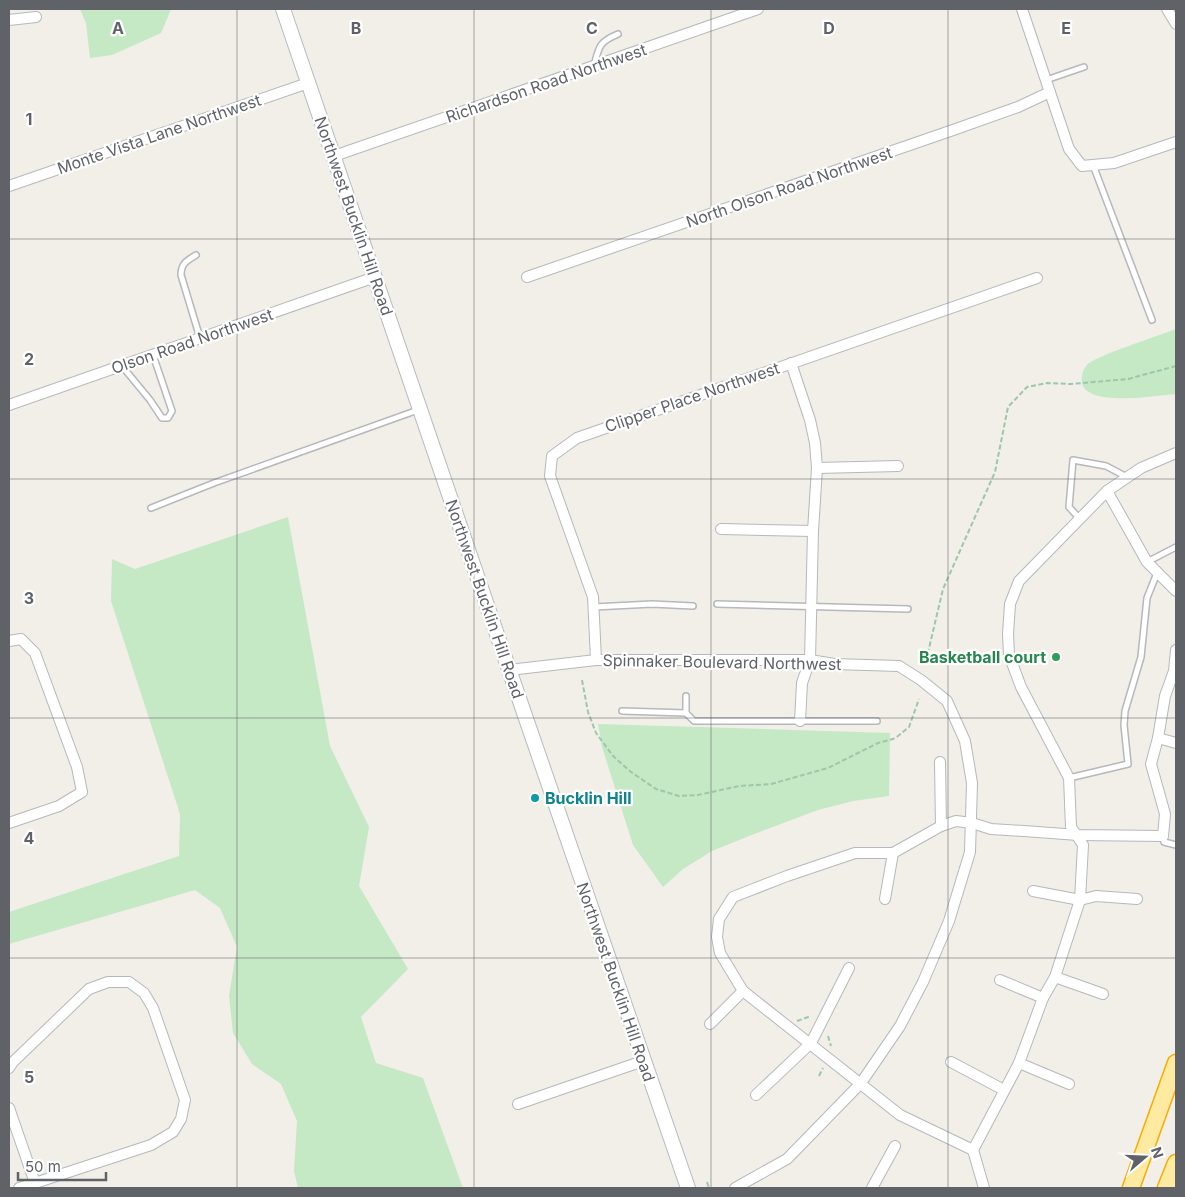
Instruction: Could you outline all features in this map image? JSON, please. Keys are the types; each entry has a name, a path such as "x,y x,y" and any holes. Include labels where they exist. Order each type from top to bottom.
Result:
{"highway":[{"path":"1131,1188 1176,1063"},
{"path":"1166,1188 1176,1163"}],"main road":[{"name":"Northwest Bucklin Hill Road","path":"283,9 688,1188"}],"street":[{"name":"Richardson Road Northwest","path":"334,156 758,9"},
{"path":"1022,9 1069,149 1082,166 1114,163 1176,142"},
{"path":"1167,9 1176,24"},
{"path":"9,20 36,17"},
{"name":"Monte Vista Lane Northwest","path":"9,186 308,82"},
{"name":"North Olson Road Northwest","path":"527,277 965,126 1018,107 1050,92"},
{"name":"Olson Road Northwest","path":"9,405 375,277"},
{"name":"Clipper Place Northwest","path":"596,660 593,597 550,476 552,456 577,438 1037,278"},
{"path":"791,362 810,420 815,443 817,468 813,531 810,660 802,683 800,721"},
{"path":"984,1188 973,1150 1019,1063 1043,998 1055,977 1080,900 1084,844 1071,827 1069,778 1021,687 1009,655 1010,604 1019,581 1107,491 1141,468 1176,453"},
{"path":"817,468 898,466"},
{"path":"1107,491 1147,562 1176,591"},
{"path":"721,530 813,531"},
{"path":"9,641 22,639 35,653 77,766 82,792 59,806 9,823"},
{"path":"973,1150 900,1115 743,991 720,953 717,937 719,919 733,897 854,853 893,853 941,826 956,821 972,822 991,829 1078,835 1162,836 1165,814 1151,764 1158,738 1164,696 1174,670 1176,650"},
{"name":"Spinnaker Boulevard Northwest","path":"509,670 596,660 810,660 834,664 899,666 921,680 947,701 965,741 972,783 970,852 949,921 923,982 900,1026 861,1083 787,1159 735,1188"},
{"path":"1158,738 1176,743"},
{"path":"940,762 941,826"},
{"path":"884,899 893,853"},
{"path":"1033,891 1080,900 1096,896 1137,899"},
{"path":"756,1096 811,1043 849,968"},
{"path":"1055,977 1103,994"},
{"path":"1000,980 1043,998"},
{"path":"9,1068 89,989 108,982 129,982 144,993 153,1008 185,1100 181,1120 173,1132 151,1145 19,1188"},
{"path":"710,1024 743,991"},
{"path":"518,1104 644,1061"},
{"path":"951,1062 1004,1090"},
{"path":"1019,1063 1069,1084"},
{"path":"9,1108 35,1183"},
{"path":"872,1188 895,1146"}],"lane":[{"path":"594,66 597,52 604,40 618,34"},
{"path":"1046,80 1084,67"},
{"path":"1093,165 1152,320"},
{"path":"196,255 181,266 181,275 200,338"},
{"path":"121,366 150,400 162,418 168,418 172,411 152,355"},
{"path":"151,508 214,483 420,409"},
{"path":"1080,518 1069,507 1073,460 1106,466 1128,477"},
{"path":"1147,562 1176,547"},
{"path":"1069,778 1128,764 1124,725 1125,712 1141,657 1147,598 1157,573"},
{"path":"594,607 652,604 693,606"},
{"path":"717,604 812,608 908,609"},
{"path":"686,696 686,713"},
{"path":"622,711 686,713 694,721 876,720"},
{"path":"1162,836 1164,842 1176,845"}],"path":[{"path":"926,662 943,589 995,472 1008,407 1026,388 1047,383 1071,384 1128,379 1176,366"},
{"path":"582,680 588,712 596,733 613,756 631,772 656,789 679,796 698,795 739,786 771,784 828,768 878,743 893,740 909,727 920,699"},
{"path":"706,1182 709,1188"}],"green space":[{"path":"80,9 171,9 161,33 112,55 90,58 86,23"},
{"path":"1176,329 1176,394 1139,398 1109,398 1087,391 1082,383 1082,376 1087,365 1115,351"},
{"path":"288,517 330,746 369,827 359,886 408,969 361,1017 376,1063 423,1078 463,1188 298,1188 294,1171 297,1121 281,1084 252,1064 233,1033 229,996 237,947 220,908 195,890 9,944 9,912 179,856 180,814 111,601 112,559 135,569"},
{"path":"598,724 890,733 889,796 853,801 818,810 749,836 712,851 683,869 663,887 633,845 602,747"}],"place":[{"name":"Basketball court","path":"1056,657"},
{"name":"Bucklin Hill","path":"535,798"}]}
